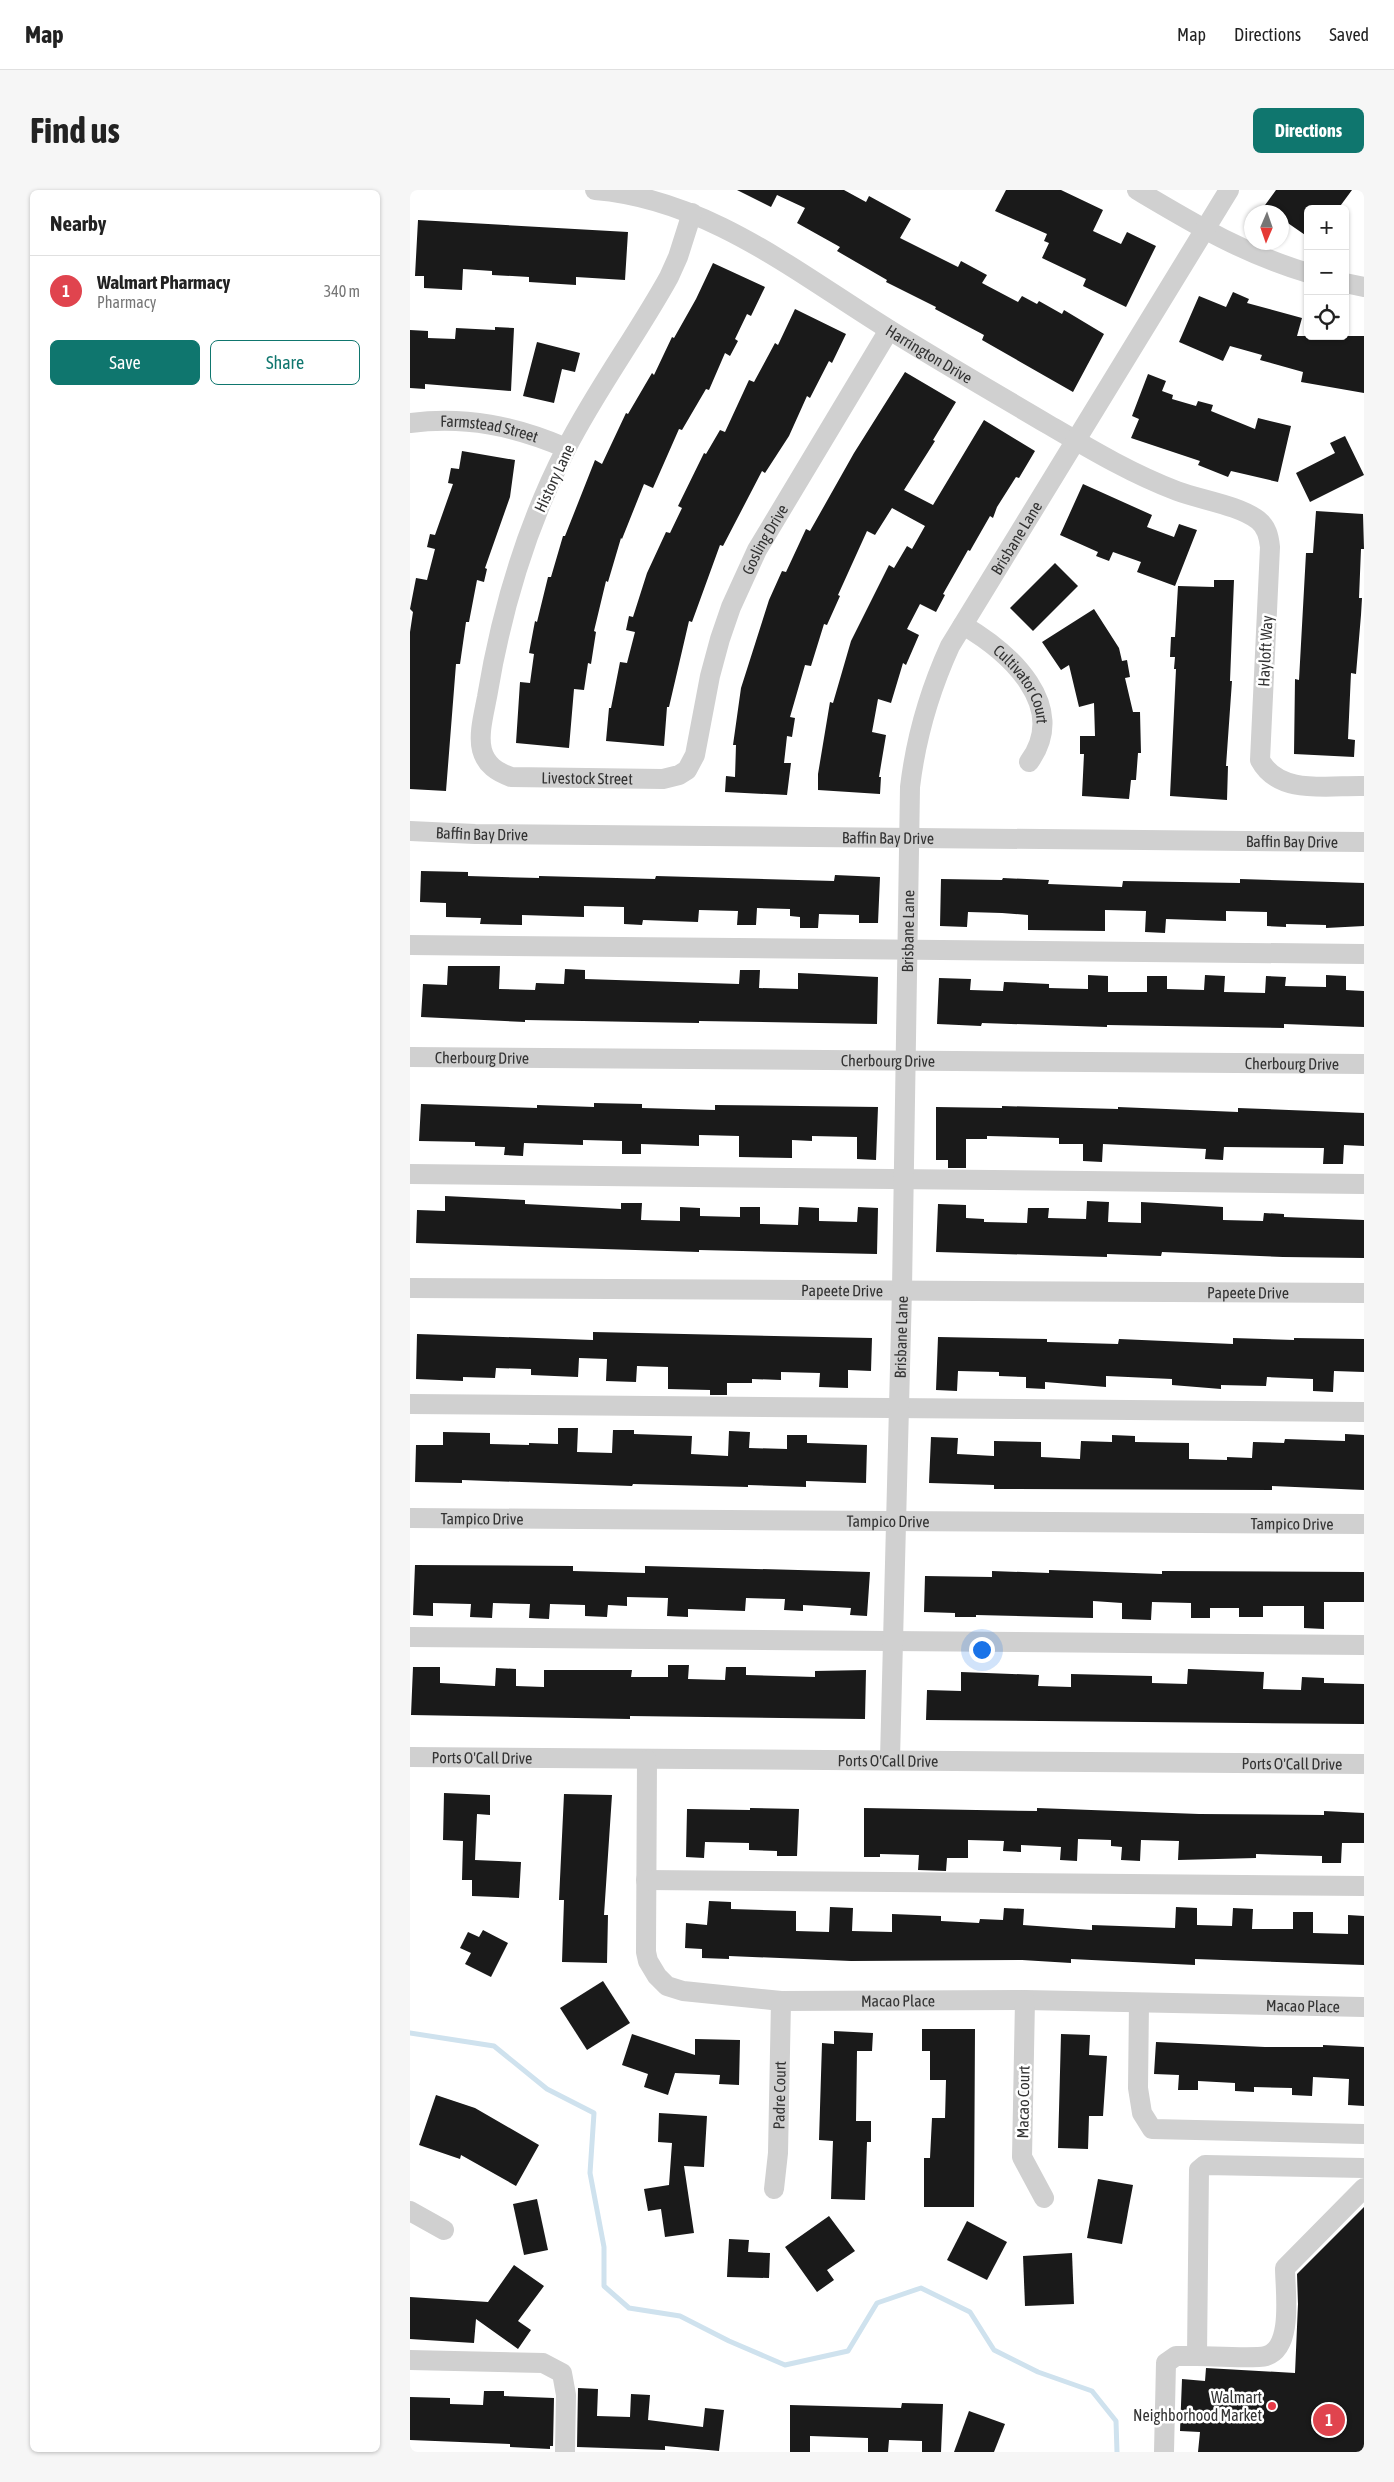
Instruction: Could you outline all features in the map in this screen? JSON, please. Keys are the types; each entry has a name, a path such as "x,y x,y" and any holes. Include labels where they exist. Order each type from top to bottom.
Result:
{"street":[{"name":"Harrington Drive","path":"595,190 654,200 717,224 889,330 1076,440 1168,487 1241,512 1259,520 1263,525"},
{"path":"1137,190 1204,230 1247,252 1304,272"},
{"name":"Brisbane Lane","path":"890,1759 902,1289 904,1060 910,787 915,749 922,720 936,678 950,646 1229,190"},
{"name":"History Lane","path":"489,765 482,750 481,740 494,652 508,596 526,542 566,448 668,277 678,257 692,213"},
{"path":"1349,284 1364,286"},
{"name":"Gosling Drive","path":"687,770 697,748 710,676 720,639 744,577 762,542 889,330"},
{"name":"Farmstead Street","path":"410,423 455,420 493,424 521,430 566,448"},
{"name":"Hayloft Way","path":"1263,525 1267,531 1270,547 1260,760 1271,775 1285,783 1295,785 1364,786"},
{"name":"Cultivator Court","path":"963,625 985,638 1009,657 1029,684 1042,714 1044,728 1039,748 1029,762"},
{"name":"Livestock Street","path":"489,765 511,777 664,779 679,775 687,770"},
{"name":"Baffin Bay Drive","path":"410,831 475,834 1364,842"},
{"path":"410,945 1364,954"},
{"name":"Cherbourg Drive","path":"410,1057 1364,1064"},
{"path":"410,1174 1364,1184"},
{"name":"Papeete Drive","path":"410,1288 902,1289 1364,1294"},
{"path":"410,1404 1364,1412"},
{"name":"Tampico Drive","path":"410,1518 1364,1524"},
{"path":"410,1637 1364,1645"},
{"name":"Ports O'Call Drive","path":"410,1757 647,1760 890,1759 1364,1764"},
{"name":"Macao Place","path":"647,1760 646,1952 648,1961 657,1976 667,1986 683,1991 781,2001 1025,2000 1364,2007"},
{"path":"646,1880 1364,1886"},
{"name":"Macao Court","path":"1025,2000 1022,2157 1044,2198"},
{"name":"Padre Court","path":"774,2189 778,2153 781,2001"},
{"path":"1139,2003 1138,2088 1142,2113 1152,2128 1364,2134"},
{"path":"1196,2356 1199,2170 1205,2165 1364,2168"},
{"path":"1164,2452 1166,2363 1176,2356 1266,2356 1277,2348 1285,2332 1285,2268 1364,2188"},
{"path":"410,2211 444,2230"},
{"path":"410,2360 543,2363 562,2373 566,2395 565,2452"}],"building":[{"path":"737,190 844,190 866,202 869,196 911,219 900,238 958,267 961,261 987,275 982,283 1018,302 1022,296 1037,304 1039,301 1062,314 1064,310 1104,334 1073,392 982,340 984,335 935,309 936,307 886,282 887,280 837,251 840,247 797,223 805,208 777,195 771,207"},
{"path":"1006,190 1061,190 1103,210 1093,231 1121,244 1127,232 1156,246 1126,307 1083,286 1086,279 1042,258 1049,243 1044,241 1047,234 995,211"},
{"path":"1276,190 1352,190 1341,205 1304,205 1304,234 1289,224 1289,205 1265,205"},
{"path":"418,220 628,232 625,280 576,277 576,285 529,282 529,277 492,275 492,271 463,269 462,290 424,288 424,276 415,276"},
{"path":"713,263 765,287 751,316 747,314 735,339 738,341 730,356 725,353 709,390 706,389 682,430 679,429 653,488 644,484 621,538 608,582 606,581 594,631 596,632 591,664 588,663 584,690 574,689 569,748 516,743 520,682 530,683 534,654 529,653 535,621 537,622 548,577 551,577 563,536 565,536 595,460 602,464 626,413 628,414 652,373 654,375 672,337 674,338 696,299"},
{"path":"1233,292 1249,299 1247,303 1302,318 1297,336 1304,336 1304,340 1349,340 1349,336 1364,336 1364,393 1301,382 1303,372 1260,360 1262,355 1230,346 1223,361 1179,342 1199,296 1226,307"},
{"path":"795,309 846,334 832,363 829,361 810,398 807,396 789,436 765,473 762,471 723,546 720,545 692,622 689,621 669,707 667,707 664,746 606,741 609,708 611,708 620,662 627,663 635,632 626,630 629,616 633,617 647,573 666,532 670,533 682,508 678,506 704,453 706,454 720,430 725,432 749,380 754,382 775,343 778,345"},
{"path":"495,327 514,328 511,391 425,384 425,389 410,388 410,330 428,331 428,338 455,339 456,328 495,330"},
{"path":"537,342 580,353 575,372 562,369 554,403 523,396"},
{"path":"905,372 956,402 933,440 935,441 904,490 933,505 984,420 1035,451 1019,478 1016,477 997,507 993,518 990,516 970,551 968,550 943,594 945,595 936,612 920,604 907,629 919,635 906,665 903,663 891,703 878,699 872,732 886,735 879,777 881,777 880,794 818,790 818,774 830,702 833,703 851,641 889,565 894,568 907,546 912,549 925,526 892,508 875,535 867,531 838,595 840,596 827,625 824,624 811,666 805,665 790,717 795,718 792,737 787,736 784,763 791,763 787,795 725,792 726,776 735,777 736,745 733,745 741,688 769,600 782,571 786,572 806,529 810,531 854,453"},
{"path":"1148,374 1166,381 1162,391 1173,395 1172,399 1196,406 1198,401 1213,405 1211,411 1255,429 1258,418 1291,426 1278,482 1231,471 1228,477 1198,465 1200,461 1131,438 1139,419 1132,416"},
{"path":"1345,436 1364,475 1310,502 1296,473 1335,453 1330,443"},
{"path":"462,451 515,460 510,497 485,568 487,569 484,582 477,580 469,622 466,622 460,664 456,664 446,791 410,789 410,632 413,612 410,609 416,578 427,580 435,549 427,547 430,534 435,535 453,484 448,483 451,468 459,469"},
{"path":"1083,484 1152,515 1147,527 1174,537 1179,524 1197,530 1175,586 1137,572 1141,562 1113,552 1109,561 1096,556 1098,552 1060,535"},
{"path":"1316,511 1363,514 1364,549 1361,549 1359,598 1362,598 1361,615 1356,674 1351,673 1348,739 1355,740 1354,757 1294,754 1295,679 1299,680 1306,553 1313,553"},
{"path":"1055,563 1078,586 1033,631 1010,608"},
{"path":"1214,580 1234,580 1230,681 1232,681 1226,766 1228,766 1227,800 1170,796 1176,669 1174,669 1175,657 1170,657 1171,637 1175,637 1178,586 1214,587"},
{"path":"1094,609 1119,648 1122,661 1127,660 1130,677 1125,678 1133,712 1140,712 1141,753 1138,753 1136,780 1131,780 1129,799 1082,796 1084,754 1080,754 1080,736 1095,736 1094,703 1079,707 1069,665 1061,670 1042,642"},
{"path":"421,871 468,872 468,876 539,878 539,876 655,879 656,876 834,881 835,875 880,877 878,923 859,923 859,915 819,914 818,928 800,928 800,917 790,916 790,909 757,908 756,925 737,925 738,911 699,910 698,922 643,920 642,925 624,924 624,907 584,906 584,917 522,915 522,925 480,924 481,918 446,917 446,903 420,902"},
{"path":"1003,878 1049,880 1048,884 1122,887 1123,881 1240,883 1240,879 1364,883 1364,926 1326,928 1326,925 1286,924 1286,927 1267,926 1267,912 1226,911 1226,921 1166,919 1165,933 1145,932 1146,911 1105,910 1105,931 1028,930 1028,915 1002,913 968,912 967,927 940,926 941,879 1002,880"},
{"path":"448,966 500,966 499,989 535,990 536,983 564,984 565,969 585,970 585,979 739,984 740,970 760,970 759,988 798,989 798,973 878,977 877,1024 525,1020 525,1022 421,1017 423,984 447,985"},
{"path":"1088,975 1108,976 1108,992 1147,992 1147,976 1167,976 1167,989 1204,990 1205,975 1225,976 1224,992 1265,993 1266,976 1286,977 1285,986 1326,987 1326,975 1346,976 1346,990 1364,991 1364,1027 1284,1024 1284,1028 1107,1025 1107,1027 982,1023 981,1026 937,1024 939,978 971,979 970,990 1003,991 1004,982 1049,984 1049,988 1088,989"},
{"path":"594,1103 642,1104 642,1108 715,1110 715,1105 878,1107 876,1160 857,1159 857,1137 812,1136 812,1141 792,1140 792,1158 739,1157 739,1136 699,1135 699,1146 641,1144 641,1154 622,1154 622,1141 583,1140 583,1145 524,1143 523,1156 504,1155 505,1147 475,1146 475,1142 419,1141 421,1104 537,1108 537,1105 594,1107"},
{"path":"1002,1106 1118,1109 1118,1107 1238,1112 1238,1108 1364,1113 1364,1146 1344,1145 1343,1164 1323,1164 1324,1148 1224,1147 1223,1160 1205,1159 1206,1149 1103,1144 1102,1162 1083,1161 1083,1144 1059,1144 1059,1138 987,1136 987,1139 966,1139 966,1168 948,1168 948,1160 936,1160 936,1107 1002,1108"},
{"path":"445,1196 525,1200 525,1204 621,1209 621,1203 642,1203 641,1220 680,1221 680,1207 700,1208 700,1216 740,1217 740,1207 760,1207 760,1224 798,1225 799,1207 819,1208 819,1221 857,1222 858,1207 878,1208 877,1254 699,1250 699,1252 416,1243 417,1210 445,1211"},
{"path":"1087,1201 1109,1202 1108,1222 1141,1223 1141,1202 1223,1207 1223,1220 1263,1221 1264,1213 1284,1214 1284,1217 1364,1220 1364,1258 1162,1252 1161,1256 1107,1254 1107,1257 936,1252 938,1204 966,1205 966,1218 984,1219 984,1222 1027,1223 1028,1208 1049,1208 1048,1218 1086,1219"},
{"path":"593,1332 872,1338 871,1371 848,1370 848,1388 819,1387 820,1373 781,1372 781,1380 752,1379 752,1383 727,1383 727,1395 710,1395 710,1390 668,1389 668,1367 637,1366 636,1382 606,1381 607,1359 579,1358 578,1377 531,1375 531,1369 496,1368 495,1378 463,1377 463,1381 416,1379 417,1334 593,1340"},
{"path":"938,1337 1047,1339 1047,1342 1118,1344 1119,1339 1233,1344 1233,1338 1294,1340 1294,1338 1364,1339 1364,1372 1334,1371 1333,1392 1313,1391 1313,1379 1267,1377 1266,1386 1221,1385 1221,1389 1172,1385 1172,1379 1106,1376 1106,1387 1045,1382 1045,1389 1026,1388 1026,1377 999,1376 999,1372 958,1371 957,1391 936,1390"},
{"path":"558,1428 578,1428 577,1452 612,1453 613,1430 634,1430 634,1434 692,1436 691,1454 728,1456 729,1431 750,1432 749,1448 787,1449 787,1435 807,1435 807,1443 867,1445 866,1483 806,1481 806,1487 748,1485 748,1487 633,1484 632,1486 462,1480 462,1483 415,1482 416,1445 443,1445 443,1432 490,1433 490,1444 558,1444"},
{"path":"1345,1434 1364,1435 1364,1490 1272,1486 1272,1490 994,1489 994,1485 929,1483 931,1437 958,1438 957,1454 994,1456 994,1441 1041,1442 1041,1457 1080,1459 1081,1441 1112,1442 1112,1435 1135,1436 1135,1442 1189,1443 1189,1459 1227,1460 1227,1457 1252,1458 1253,1442 1284,1443 1285,1439 1345,1441"},
{"path":"415,1565 573,1566 573,1571 645,1573 645,1566 870,1572 867,1616 850,1615 851,1608 803,1605 803,1611 784,1610 785,1599 746,1598 745,1611 688,1609 688,1617 667,1616 668,1598 627,1597 627,1606 608,1605 607,1617 585,1616 585,1605 550,1604 549,1619 529,1618 530,1604 493,1603 492,1618 470,1617 471,1604 433,1603 433,1616 413,1615"},
{"path":"1049,1570 1162,1574 1162,1571 1364,1572 1364,1602 1324,1602 1324,1629 1304,1628 1304,1606 1263,1606 1263,1617 1239,1617 1239,1608 1210,1608 1210,1618 1191,1618 1191,1603 1152,1602 1151,1620 1122,1619 1122,1603 1093,1601 1093,1618 976,1615 976,1617 955,1617 955,1613 924,1612 925,1576 992,1577 992,1571 1049,1573"},
{"path":"668,1665 689,1665 688,1679 725,1680 726,1667 746,1667 746,1675 815,1677 815,1671 866,1670 865,1719 630,1716 630,1719 411,1715 413,1667 440,1667 440,1683 495,1686 496,1668 516,1669 516,1686 544,1687 544,1670 632,1670 631,1677 668,1677"},
{"path":"1188,1669 1264,1672 1263,1689 1301,1690 1302,1677 1324,1678 1324,1683 1364,1684 1364,1724 926,1720 927,1690 961,1691 961,1672 1039,1675 1038,1686 1071,1687 1071,1674 1152,1676 1152,1683 1187,1684"},
{"path":"444,1793 490,1795 490,1815 477,1814 475,1860 521,1862 519,1898 472,1896 472,1880 462,1880 463,1841 443,1840"},
{"path":"564,1794 612,1795 604,1915 608,1915 607,1963 562,1962 564,1900 559,1900"},
{"path":"750,1808 799,1809 797,1856 777,1856 777,1851 749,1850 749,1843 705,1842 704,1858 686,1857 687,1809 750,1810"},
{"path":"864,1808 1037,1811 1037,1808 1199,1814 1324,1815 1324,1811 1364,1813 1364,1843 1342,1843 1341,1863 1322,1863 1322,1856 1256,1854 1256,1858 1178,1860 1179,1841 1141,1840 1140,1861 1121,1860 1122,1847 1111,1846 1111,1840 1078,1839 1077,1861 1060,1860 1061,1847 1021,1845 1021,1852 1003,1851 1004,1841 968,1840 968,1858 947,1858 946,1871 918,1870 919,1855 880,1854 880,1857 864,1857"},
{"path":"709,1901 731,1902 731,1909 796,1911 796,1931 829,1932 830,1907 853,1908 852,1931 892,1932 892,1914 941,1916 941,1921 979,1923 980,1919 1003,1920 1004,1908 1024,1909 1023,1925 1092,1930 1092,1925 1175,1928 1176,1907 1197,1908 1197,1925 1232,1926 1233,1908 1253,1909 1252,1929 1293,1929 1293,1912 1313,1912 1313,1933 1348,1934 1348,1915 1364,1916 1364,1965 1195,1959 1195,1965 1071,1959 1071,1963 1022,1960 851,1961 729,1956 729,1959 702,1958 702,1949 685,1948 686,1923 707,1925"},
{"path":"483,1930 508,1943 491,1977 465,1964 471,1953 460,1948 468,1932 479,1937"},
{"path":"603,1981 630,2023 587,2050 560,2008"},
{"path":"922,2029 975,2029 974,2207 924,2207 924,2158 930,2158 932,2118 945,2118 946,2080 930,2080 930,2051 922,2051"},
{"path":"834,2031 873,2033 872,2051 857,2051 856,2121 871,2121 871,2142 867,2142 865,2200 831,2199 833,2141 819,2140 822,2043 834,2044"},
{"path":"632,2034 695,2055 695,2039 740,2040 739,2085 719,2084 720,2075 675,2073 668,2095 644,2087 648,2074 622,2065"},
{"path":"1061,2034 1090,2035 1089,2055 1107,2056 1103,2116 1089,2116 1088,2149 1058,2148"},
{"path":"1156,2042 1265,2047 1323,2047 1323,2045 1364,2047 1364,2106 1348,2105 1349,2079 1313,2077 1312,2096 1292,2095 1292,2088 1254,2087 1254,2092 1235,2091 1235,2083 1198,2081 1198,2090 1178,2090 1179,2075 1154,2074"},
{"path":"436,2095 475,2108 539,2145 516,2186 461,2155 460,2159 419,2145"},
{"path":"659,2113 707,2116 704,2167 684,2166 694,2233 665,2237 661,2209 648,2211 644,2189 669,2185 672,2143 658,2142"},
{"path":"1098,2179 1133,2185 1122,2244 1087,2238"},
{"path":"537,2199 548,2250 524,2255 513,2204"},
{"name":"Walmart Neighborhood Market","path":"1364,2207 1364,2452 1198,2452 1200,2432 1180,2431 1182,2379 1205,2381 1206,2368 1295,2373 1298,2304 1297,2274"},
{"path":"829,2216 855,2251 827,2270 834,2280 817,2292 785,2247"},
{"path":"967,2221 1007,2242 987,2280 947,2260"},
{"path":"729,2239 749,2240 748,2252 770,2253 769,2278 727,2277"},
{"path":"1072,2253 1074,2304 1025,2306 1023,2256"},
{"path":"514,2265 544,2286 518,2321 531,2330 518,2349 476,2319 474,2343 410,2339 410,2297 488,2302"},
{"path":"578,2388 598,2389 597,2416 630,2417 631,2394 650,2395 648,2420 703,2427 705,2408 724,2410 719,2451 665,2446 665,2450 577,2447"},
{"path":"484,2391 504,2391 504,2396 554,2398 553,2446 550,2446 550,2449 510,2447 510,2444 410,2440 410,2397 450,2398 450,2404 483,2405"},
{"path":"902,2403 943,2404 941,2452 922,2452 922,2441 889,2440 888,2452 868,2452 868,2438 810,2436 810,2452 790,2452 790,2405 901,2408"},
{"path":"969,2411 1005,2424 994,2452 954,2452"}],"waterway":[{"path":"410,2033 494,2046 547,2089 594,2113 590,2173 604,2247 604,2286 629,2308 680,2316 729,2341 785,2365 848,2351 877,2303 921,2288 970,2312 994,2350 1038,2372 1092,2391 1116,2421 1117,2452"}],"place":[{"name":"Walmart Neighborhood Market","path":"1272,2406"},
{"name":"Walmart Pharmacy","path":"1329,2420"}]}
